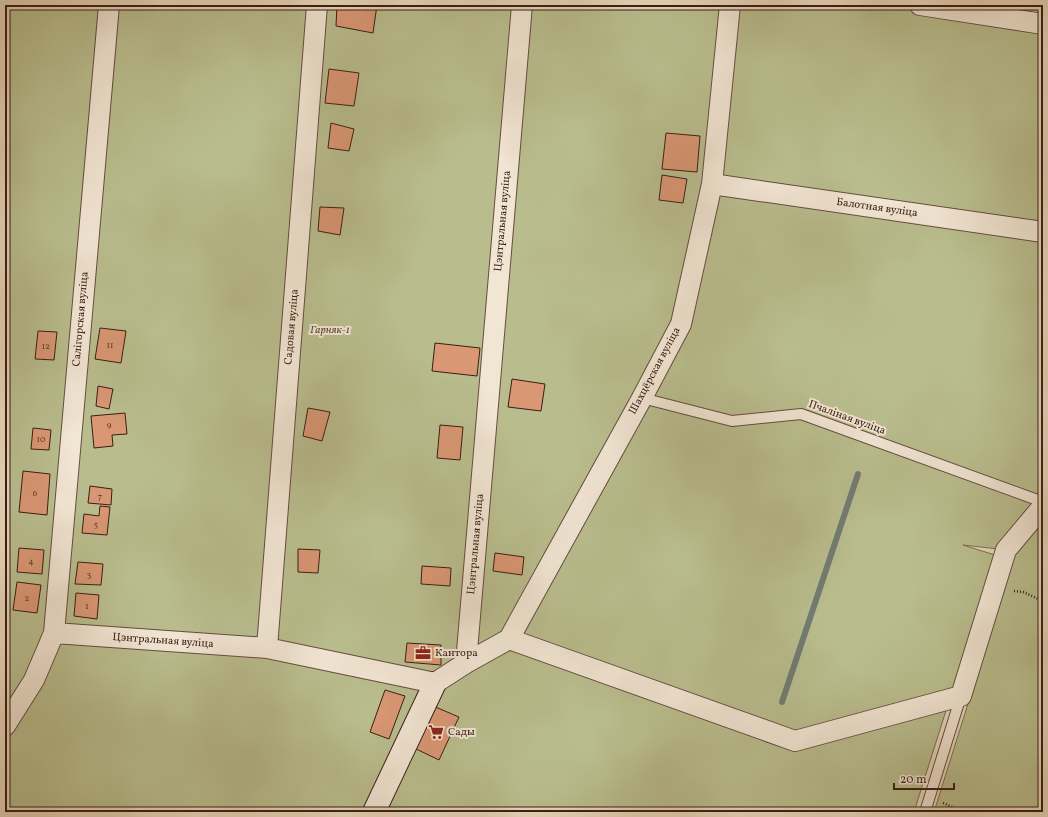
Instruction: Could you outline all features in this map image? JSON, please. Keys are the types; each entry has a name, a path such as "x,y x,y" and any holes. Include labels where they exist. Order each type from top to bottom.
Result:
{"street":[{"name":"Салігорская вуліца","path":"5,726 34,680 54,633 109,5"},
{"name":"Садовая вуліца","path":"267,648 318,5"},
{"name":"Цэнтральная вуліца","path":"466,663 522,5"},
{"name":"Шахцёрская вуліца","path":"509,639 642,398 681,324 712,184 730,5"},
{"path":"920,5 1043,24"},
{"name":"Балотная вуліца","path":"712,184 1043,232"},
{"path":"374,812 435,683 466,663 509,639 795,742 961,696 1006,550 1043,506"},
{"name":"Цэнтральная вуліца","path":"54,633 267,648 435,683"}],"lane":[{"name":"Пчаліная вуліца","path":"642,398 732,421 801,414 1043,502"},
{"path":"925,812 961,696"}],"path":[{"path":"994,590 1023,592 1043,601"},
{"path":"930,797 964,812"}],"green space":[{"name":"Гарняк-1","path":"5,5 1043,5 1043,812 934,812 1016,551 963,545 995,555 914,812 5,812"}],"building":[{"path":"337,5 377,5 373,33 336,26"},
{"path":"329,69 359,73 354,106 325,103"},
{"path":"331,123 354,129 349,151 328,148"},
{"path":"666,133 700,136 697,172 662,169"},
{"path":"662,175 687,179 683,203 659,200"},
{"path":"320,207 344,208 340,235 318,231"},
{"path":"100,328 126,331 121,363 95,359"},
{"path":"38,331 57,332 54,360 35,359"},
{"path":"435,343 480,348 477,376 432,371"},
{"path":"512,379 545,384 541,411 508,407"},
{"path":"98,386 113,389 109,409 96,406"},
{"path":"308,408 330,412 322,441 303,436"},
{"path":"125,413 127,434 112,435 113,446 94,448 91,416"},
{"path":"440,425 463,427 460,460 437,458"},
{"path":"33,428 51,430 49,450 31,449"},
{"path":"23,471 50,474 47,515 19,512"},
{"path":"90,486 112,489 111,505 88,503"},
{"path":"100,506 110,507 107,535 82,533 84,514 99,516"},
{"path":"19,548 44,550 42,574 17,572"},
{"path":"298,549 320,550 318,573 298,572"},
{"path":"495,553 524,557 522,575 493,571"},
{"path":"78,562 103,564 101,585 75,584"},
{"path":"422,566 451,568 450,586 421,584"},
{"path":"17,582 41,585 37,613 13,610"},
{"path":"76,593 99,595 97,619 74,616"},
{"name":"Кантора","path":"407,643 441,645 441,665 405,662"},
{"path":"385,690 405,696 389,739 370,732"},
{"name":"Сады","path":"433,706 459,717 439,760 414,748"}],"waterway":[{"path":"782,702 858,474"}],"place":[{"name":"Кантора","path":"423,653"},
{"name":"Сады","path":"436,732"}]}
